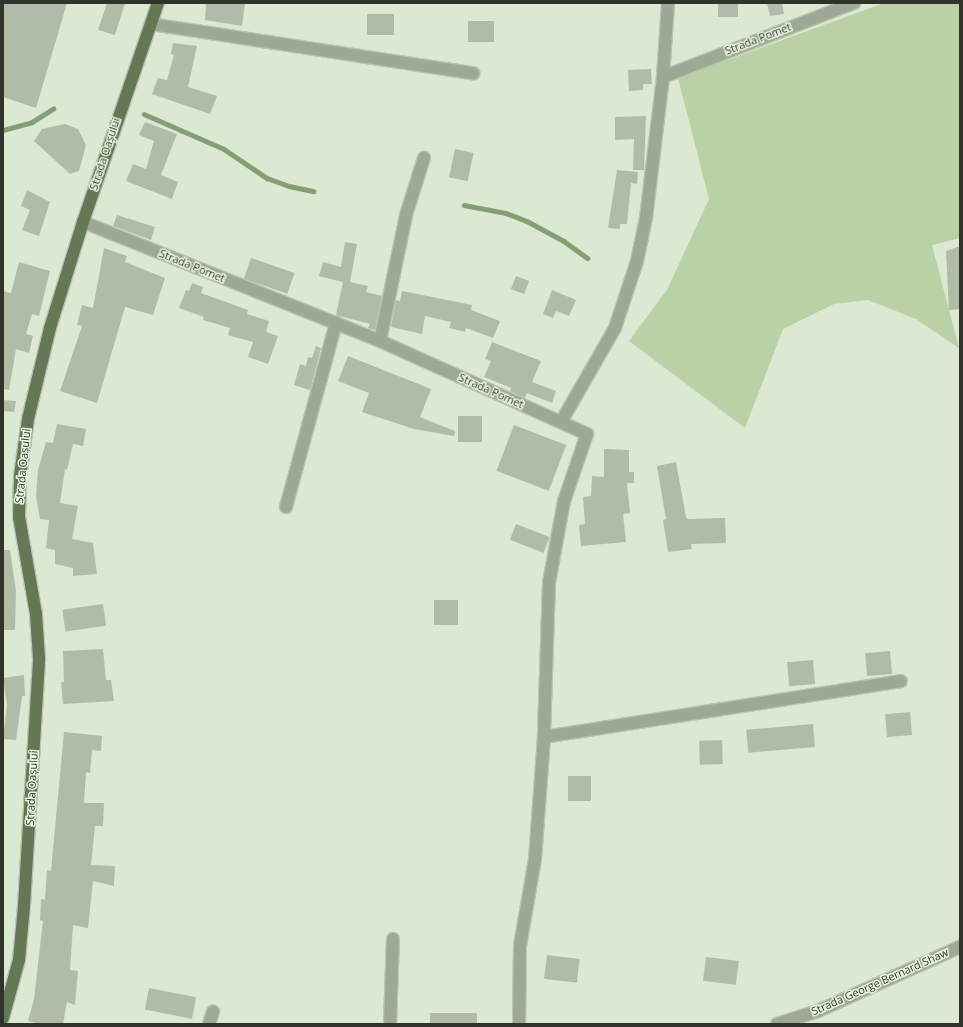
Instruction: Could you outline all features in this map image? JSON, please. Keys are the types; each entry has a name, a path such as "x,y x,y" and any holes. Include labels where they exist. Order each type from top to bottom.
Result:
{"main road":[{"name":"Strada Oașului","path":"3,1018 18,960 21,937 31,818 39,658 36,614 19,517 20,476 28,419 50,328 83,222 158,3"}],"street":[{"path":"561,422 615,328 627,295 646,218 663,77 668,3"},
{"name":"Strada Pomet","path":"663,77 854,3"},
{"path":"151,24 473,73"},
{"path":"380,341 406,215 424,158"},
{"name":"Strada Pomet","path":"83,222 380,341 586,434 564,501 549,583 544,737"},
{"path":"286,507 336,323"},
{"path":"519,1024 520,946 534,859 544,737 901,681"},
{"path":"390,1024 393,940"},
{"name":"Strada George Bernard Shaw","path":"777,1024 818,1011 960,949"},
{"path":"209,1024 213,1012"}],"green space":[{"path":"884,3 960,3 960,238 932,245 959,348 916,319 868,300 834,304 783,329 745,428 629,341 667,290 709,199 678,78"}],"building":[{"path":"3,3 67,3 36,108 3,97"},
{"path":"107,3 125,3 115,35 98,30"},
{"path":"206,3 245,3 242,26 205,20"},
{"path":"718,3 738,3 738,17 718,17"},
{"path":"767,3 782,3 784,14 770,16"},
{"path":"367,14 394,14 394,35 367,35"},
{"path":"468,21 494,21 494,42 468,42"},
{"path":"173,43 197,46 188,87 217,96 210,114 152,94 158,78 167,80 174,55 171,54"},
{"path":"651,69 652,84 643,84 643,90 629,91 628,70"},
{"path":"646,116 644,170 633,170 634,139 615,140 615,117"},
{"path":"145,122 177,134 161,175 178,182 172,199 126,181 133,164 146,169 154,141 139,135"},
{"path":"65,124 78,129 86,145 79,171 70,174 34,141 42,129"},
{"path":"455,149 474,153 468,181 449,177"},
{"path":"617,170 638,172 637,184 631,183 627,224 620,224 620,229 608,228"},
{"path":"27,190 50,202 39,236 22,230 30,210 21,206"},
{"path":"117,215 155,227 151,240 113,226"},
{"path":"345,242 357,244 350,282 368,286 366,292 382,296 375,330 368,328 370,324 336,315 343,282 319,276 323,262 341,267"},
{"path":"960,246 960,309 949,310 946,251"},
{"path":"104,248 127,256 125,262 165,278 153,315 125,307 97,403 60,391 82,326 77,325 82,305 93,308"},
{"path":"251,258 294,273 287,294 244,279"},
{"path":"19,262 50,271 39,316 32,314 26,334 33,336 29,353 16,349 9,390 3,389 3,291 11,293"},
{"path":"516,276 529,281 524,294 511,289"},
{"path":"192,283 203,287 201,293 248,310 247,314 269,321 266,332 278,336 268,364 248,357 253,342 228,335 230,328 203,320 204,317 179,308 186,290 189,291"},
{"path":"552,290 576,300 569,316 556,311 553,318 543,314"},
{"path":"402,291 472,305 471,310 500,321 493,338 466,328 465,332 449,328 451,322 425,316 422,334 391,327 396,300 400,301"},
{"path":"492,342 541,361 532,382 556,391 552,403 527,393 525,398 510,391 511,388 484,377 491,361 485,359"},
{"path":"316,346 321,348 310,390 294,385 300,364 306,366 308,357 312,358"},
{"path":"348,356 431,389 420,417 455,431 454,436 414,429 362,412 369,393 338,381"},
{"path":"3,400 16,401 14,412 3,411"},
{"path":"458,416 482,416 482,442 458,442"},
{"path":"57,424 86,429 83,446 73,444 67,470 65,469 60,503 78,506 72,539 93,543 97,574 73,576 73,568 55,564 55,550 46,548 49,520 40,519 36,496 38,470 46,442 53,443"},
{"path":"514,425 566,445 549,491 496,471"},
{"path":"604,449 629,450 629,472 634,472 634,483 627,483 630,513 623,514 626,542 581,546 579,525 585,524 583,497 591,496 592,476 604,477"},
{"path":"676,462 686,517 688,519 725,518 726,543 691,544 692,549 668,552 663,520 666,519 657,466"},
{"path":"516,524 550,537 544,553 510,540"},
{"path":"3,550 10,550 16,591 15,630 3,630"},
{"path":"434,600 458,600 458,625 434,625"},
{"path":"103,604 106,626 65,631 62,610"},
{"path":"103,649 106,680 111,680 114,701 63,704 61,682 64,682 63,651"},
{"path":"890,651 892,674 867,676 865,653"},
{"path":"813,660 815,684 789,686 787,662"},
{"path":"24,675 25,696 22,696 16,740 3,739 7,705 3,678"},
{"path":"910,712 912,735 887,737 885,714"},
{"path":"813,724 815,747 748,753 746,730"},
{"path":"64,732 102,736 101,751 92,750 90,773 86,772 84,803 104,803 103,826 95,826 91,865 115,866 114,886 93,881 88,928 73,925 70,970 78,971 75,1005 67,1002 63,1024 39,1024 28,1021 34,999 43,921 40,920 41,899 45,900 47,870 51,871"},
{"path":"722,740 723,764 700,765 699,741"},
{"path":"568,776 591,776 591,801 568,801"},
{"path":"547,955 580,959 577,983 544,979"},
{"path":"706,957 739,961 736,985 703,981"},
{"path":"149,988 196,997 192,1019 145,1010"},
{"path":"430,1013 477,1013 477,1024 430,1024"}],"waterway":[{"path":"3,130 32,122 53,109"},
{"path":"144,114 224,149 267,178 289,186 313,191"},
{"path":"464,205 506,213 527,221 564,241 587,258"}]}
